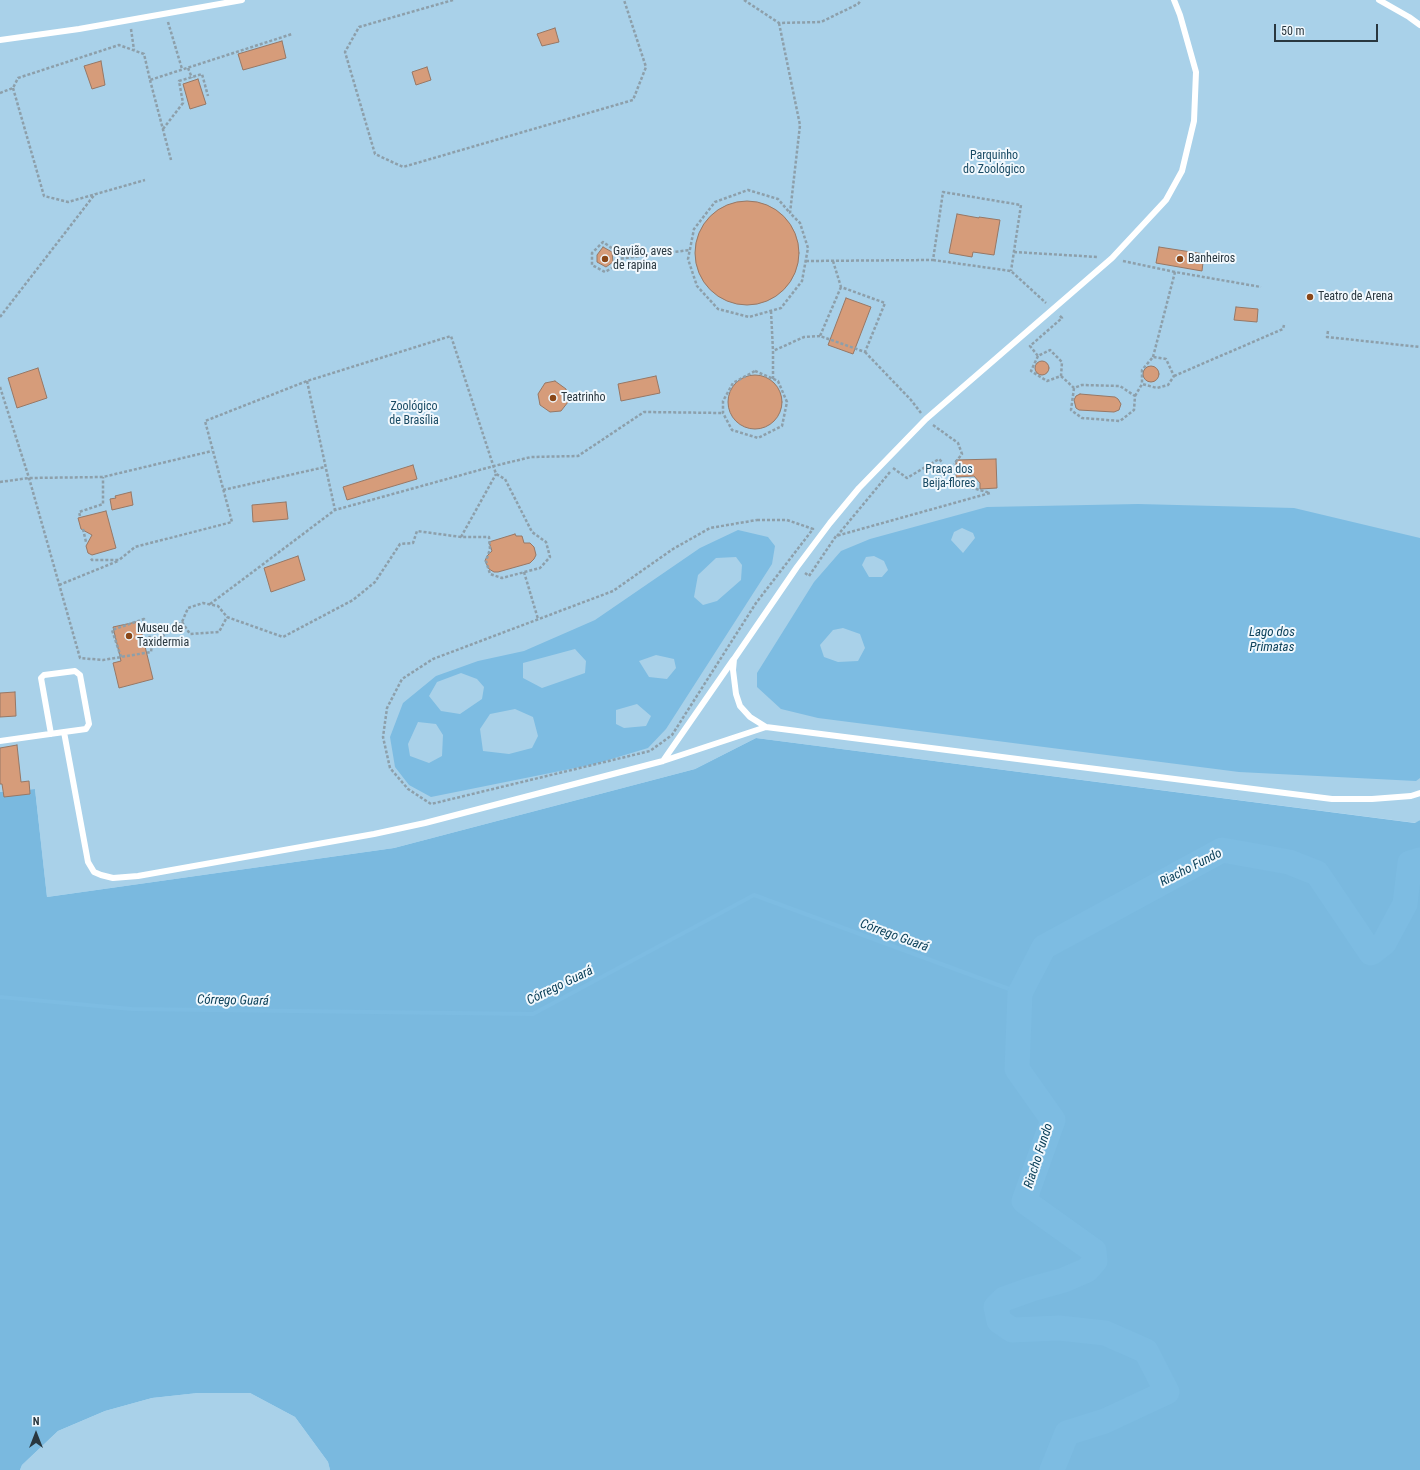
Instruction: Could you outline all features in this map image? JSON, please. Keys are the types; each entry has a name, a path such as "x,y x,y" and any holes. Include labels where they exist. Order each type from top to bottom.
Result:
{"lane":[{"path":"0,40 165,15 242,0"},
{"path":"663,761 797,567 830,523 859,488 926,419 1112,258 1166,200 1182,171 1194,121 1196,72 1180,15 1174,0"},
{"path":"1379,0 1420,25"},
{"path":"734,659 733,670 736,694 740,706 750,717 766,727 1332,799 1372,799 1411,796 1420,793"},
{"path":"0,741 51,734 86,729 89,724 80,675 75,671 44,675 40,678 51,734"},
{"path":"64,732 88,862 94,872 113,878 138,876 374,834 426,823 663,761 766,727"}],"path":[{"path":"453,0 359,27 345,52 375,154 403,167 633,100 646,67 624,0"},
{"path":"743,0 779,23 821,22 858,4 861,0"},
{"path":"165,15 182,70"},
{"path":"779,23 800,125 790,213"},
{"path":"132,34 134,50"},
{"path":"150,80 292,34"},
{"path":"0,93 13,88 18,78 119,46 134,50 144,54 171,160"},
{"path":"188,68 192,78"},
{"path":"163,129 183,103 179,81 202,74 208,96"},
{"path":"13,88 44,196 68,202 145,180"},
{"path":"748,190 778,199 800,223 808,248 802,281 781,308 749,317 718,309 697,286 688,258 690,250 694,229 715,202 748,190"},
{"path":"933,260 943,192 1021,204 1011,271"},
{"path":"0,317 96,194"},
{"path":"603,242 616,251 617,258 617,265 605,272 592,264 592,253 603,242"},
{"path":"617,258 690,250"},
{"path":"806,261 933,260 1011,271 1062,318 1030,346 1038,356"},
{"path":"820,336 841,287 833,261"},
{"path":"1074,388 1072,410 1082,418 1120,421 1134,410 1135,396 1142,384 1142,370 1153,357 1175,272 1261,287"},
{"path":"841,287 885,303 865,352"},
{"path":"771,311 774,379"},
{"path":"1142,384 1157,388 1168,385 1174,376 1284,329 1284,325"},
{"path":"1328,331 1327,337 1420,347"},
{"path":"59,585 119,560 135,546 232,522 205,421 307,381 451,336 496,474 461,537"},
{"path":"773,351 804,337 820,336 865,352 911,400 926,419 958,443 962,454 954,464"},
{"path":"1050,350 1062,362 1061,376 1047,381 1031,371 1038,356 1050,350"},
{"path":"1153,357 1166,359 1174,376"},
{"path":"755,371 778,381 787,402 782,426 758,438 732,430 723,413 723,401 733,383 755,371"},
{"path":"1061,376 1074,388"},
{"path":"307,381 335,510"},
{"path":"1074,388 1082,385 1120,386 1135,396"},
{"path":"0,387 29,478 80,658 103,660 151,652 152,644 144,619 112,630 120,657"},
{"path":"210,604 335,510 531,457 578,456 644,412 723,413"},
{"path":"930,431 935,426"},
{"path":"0,482 29,478 103,477 212,450"},
{"path":"894,468 907,478 939,459 943,463"},
{"path":"809,576 836,536 899,463"},
{"path":"223,490 325,467"},
{"path":"152,644 182,622 188,608 202,603 218,606 227,617 283,638 353,600 374,582 400,544 413,543 417,531 461,537 489,537 490,549 486,561 490,574 502,578 540,568 550,557 546,542 532,532 505,479 496,474"},
{"path":"80,516 79,512 103,504 103,477"},
{"path":"836,536 990,493 962,485"},
{"path":"757,520 787,520 813,529 756,603 672,735 650,751 431,804 408,789 390,768 383,737 387,708 402,678 433,659 538,619 613,591 673,549 710,528 757,520"},
{"path":"83,529 86,542"},
{"path":"90,557 92,560 119,560"},
{"path":"524,572 538,619"},
{"path":"182,622 190,634 219,632 227,617"}],"green space":[{"name":"Zoológico de Brasília","path":"0,0 1420,0 1420,820 1416,823 756,738 695,769 394,848 47,897 35,789 0,792"},
{"path":"198,1393 250,1393 295,1417 328,1462 330,1470 20,1470 22,1465 58,1431 105,1411 152,1398"}],"shaded area":[{"path":"756,738 1415,823 1420,820 1420,1470 330,1470 328,1462 295,1417 250,1393 198,1393 152,1398 105,1411 58,1431 22,1465 20,1470 0,1470 0,792 35,789 47,897 394,848 695,769"}],"water":[{"name":"Lago dos Primatas","path":"1138,504 1294,508 1420,538 1420,778 1416,781 1239,772 818,718 781,709 757,687 757,673 814,582 841,551 870,539 987,507","holes":["962,528 973,533 975,538 963,553 951,540 954,532","874,556 884,561 888,570 882,577 869,577 862,565 866,557","843,628 860,634 865,648 858,661 838,662 824,657 820,645 833,630"]},
{"path":"738,530 768,537 775,546 772,564 666,729 648,748 595,764 431,797 409,785 395,767 390,737 403,703 436,676 478,661 524,651 595,620 700,548","holes":["736,557 742,565 741,580 717,601 703,605 694,597 698,575 716,558","575,649 586,661 585,673 542,688 523,678 523,663","656,655 674,659 676,668 667,679 649,677 639,661","461,673 477,679 484,687 482,699 460,714 441,711 429,696 437,682","637,704 651,716 646,726 624,728 616,724 616,710","515,709 533,717 538,736 532,748 509,754 483,751 480,729 490,714","418,722 436,724 443,735 442,756 429,763 410,756 408,744"]}],"building":[{"path":"555,28 559,42 542,46 537,34"},
{"path":"282,41 286,58 243,70 238,54"},
{"path":"101,61 105,85 92,89 84,66"},
{"path":"427,67 431,80 416,85 412,72"},
{"path":"198,79 206,104 190,109 183,84"},
{"path":"747,201 767,205 784,216 795,233 799,253 795,273 784,290 767,301 747,305 727,301 710,290 699,273 695,253 699,233 710,216 727,205"},
{"path":"957,214 1000,220 994,255 973,252 972,257 949,253"},
{"name":"Gavião, aves de rapina","path":"603,247 612,252 613,262 606,267 597,262 597,255"},
{"name":"Banheiros","path":"1159,247 1204,254 1202,271 1156,263"},
{"path":"846,298 871,307 853,354 828,345"},
{"path":"1236,307 1258,309 1257,322 1234,320"},
{"path":"1039,361 1045,361 1049,365 1049,371 1045,375 1039,375 1035,371 1035,365"},
{"path":"1148,366 1154,366 1159,371 1157,380 1154,382 1148,382 1143,377 1143,371"},
{"path":"38,368 47,398 17,408 8,378"},
{"path":"755,375 770,380 774,383 777,387 782,402 777,417 774,421 770,424 755,429 740,424 736,421 733,417 728,402 733,387 736,383 740,380"},
{"path":"656,376 660,393 621,401 618,384"},
{"name":"Teatrinho","path":"555,381 566,389 568,402 561,411 550,412 540,405 538,394 545,383"},
{"path":"1080,394 1115,397 1121,404 1119,410 1114,412 1079,410 1076,408 1074,400 1076,396"},
{"name":"Praça dos Beija-flores","path":"996,459 997,488 980,489 980,483 974,476 956,477 956,460"},
{"path":"413,465 417,479 347,500 343,487"},
{"path":"131,492 133,505 112,510 110,499 116,498 115,496"},
{"path":"286,502 288,519 253,522 252,505"},
{"path":"106,511 116,548 92,555 88,553 86,546 92,535 81,529 78,518"},
{"path":"515,534 516,536 522,536 524,543 530,543 534,547 536,555 534,559 530,563 498,572 494,572 489,569 485,561 487,556 492,551 489,542"},
{"path":"298,556 305,580 271,592 264,568"},
{"path":"139,622 153,679 119,688 113,663 121,661 113,627"},
{"path":"15,692 16,716 0,717 0,693"},
{"path":"17,745 21,782 29,781 30,794 4,797 2,784 0,784 0,748"}],"waterway":[{"name":"Riacho Fundo","path":"1052,1470 1067,1433 1105,1421 1167,1392 1146,1351 1105,1333 1059,1328 1012,1330 999,1321 996,1307 1004,1299 1064,1280 1087,1270 1095,1261 1094,1251 1024,1201 1053,1120 1017,1069 1020,993 1044,947 1222,850 1289,862 1317,873 1371,953 1384,943 1405,904 1410,863 1420,860"},
{"name":"Córrego Guará","path":"0,997 131,1009 533,1014 754,895 1020,993"}],"place":[{"name":"Gavião, aves de rapina","path":"605,259"},
{"name":"Banheiros","path":"1180,259"},
{"name":"Teatro de Arena","path":"1310,297"},
{"name":"Teatrinho","path":"553,398"},
{"name":"Museu de Taxidermia","path":"129,636"}],"park label":[{"name":"Parquinho do Zoológico","path":"994,163"}]}
